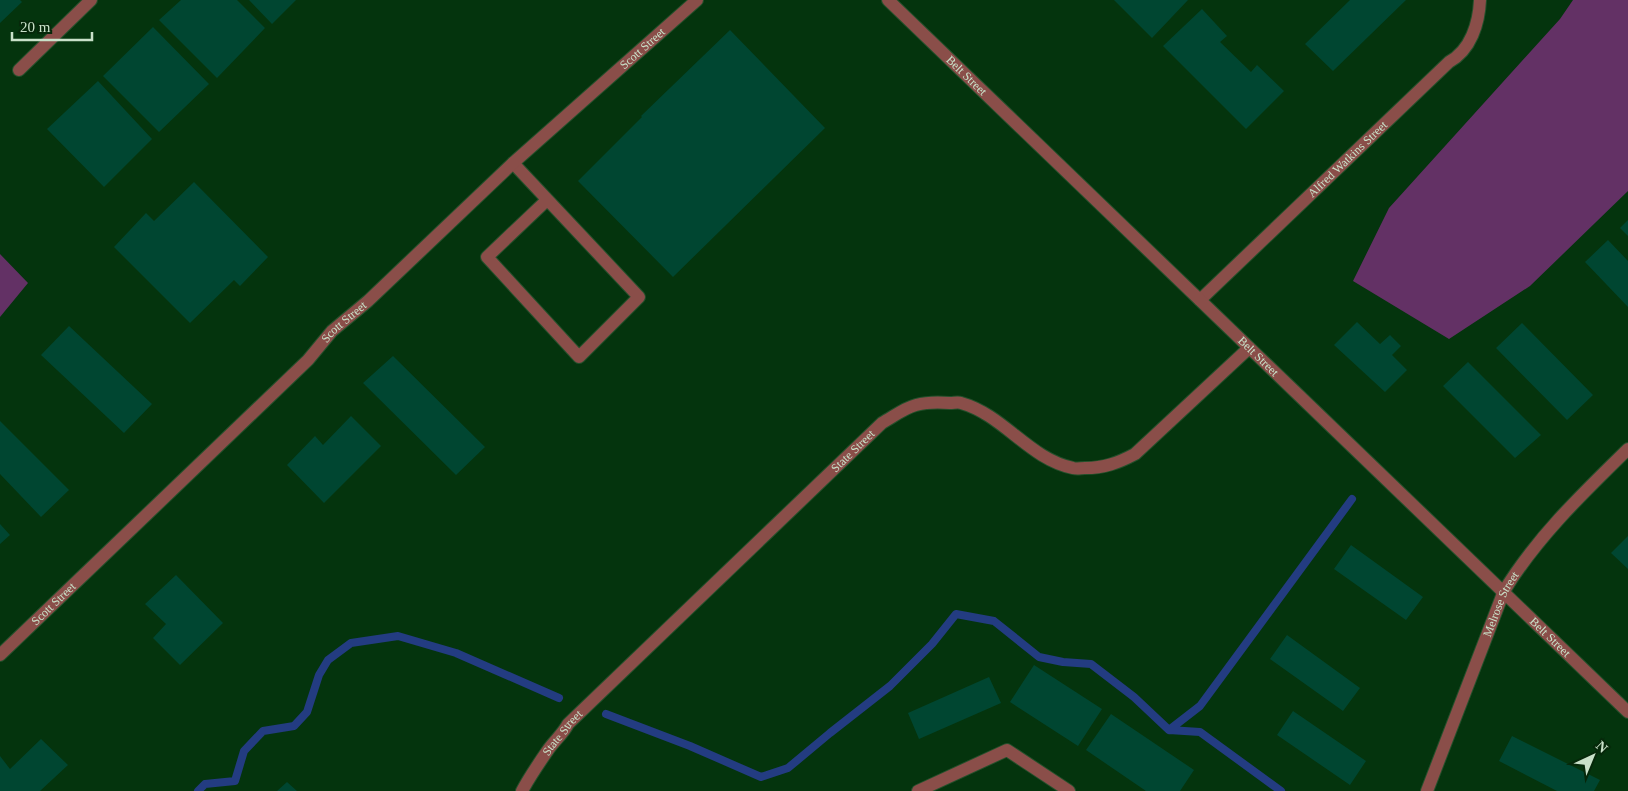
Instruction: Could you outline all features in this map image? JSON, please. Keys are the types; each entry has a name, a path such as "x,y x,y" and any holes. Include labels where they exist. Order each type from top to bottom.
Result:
{"street":[{"path":"18,70 91,0"},
{"name":"Scott Street","path":"0,655 308,360 332,332 368,301 513,164 697,0"},
{"name":"Belt Street","path":"888,0 1628,712"},
{"name":"Alfred Watkins Street","path":"1200,300 1449,62 1461,54 1477,25 1480,5"},
{"path":"513,164 639,296 579,357 487,257 547,200"},
{"name":"State Street","path":"522,791 537,764 564,733 568,724 882,423 914,405 942,401 960,402 992,416 1042,456 1075,469 1103,468 1135,454 1249,348"},
{"name":"Melrose Street","path":"1427,791 1504,591 1516,571 1545,533 1628,449"},
{"path":"918,791 1006,750 1069,791"}],"shaded area":[{"path":"1573,0 1628,0 1628,191 1530,286 1449,339 1353,281 1389,208 1560,19"},
{"path":"0,254 28,283 0,317"}],"building":[{"path":"0,0 20,0 22,2 0,23"},
{"path":"181,0 237,0 265,28 217,78 159,20"},
{"path":"249,0 296,0 272,24"},
{"path":"1114,0 1188,0 1152,38"},
{"path":"1350,0 1406,0 1333,71 1305,44"},
{"path":"1202,9 1227,36 1220,42 1251,72 1257,65 1284,91 1246,129 1163,46"},
{"path":"153,27 209,84 159,132 103,76"},
{"path":"730,30 825,128 673,277 578,181 641,116"},
{"path":"98,81 152,139 104,187 47,129"},
{"path":"194,182 268,257 240,286 234,280 190,323 114,247 146,213 154,221"},
{"path":"1628,220 1628,236 1620,228"},
{"path":"1608,240 1628,261 1628,307 1585,262"},
{"path":"1357,322 1380,344 1390,335 1401,346 1392,355 1407,370 1385,392 1334,345"},
{"path":"1522,323 1593,395 1567,420 1496,348"},
{"path":"69,326 152,404 124,433 41,355"},
{"path":"393,356 485,447 456,475 363,383"},
{"path":"1468,362 1541,435 1515,458 1443,386"},
{"path":"351,416 381,446 324,503 287,465 315,436 323,445"},
{"path":"0,421 69,490 41,517 0,474"},
{"path":"0,524 10,535 0,544"},
{"path":"1628,536 1628,569 1611,553"},
{"path":"1351,545 1423,597 1406,620 1334,569"},
{"path":"176,575 223,623 180,665 153,638 166,624 145,604"},
{"path":"1287,635 1360,688 1343,711 1270,659"},
{"path":"1034,665 1102,709 1078,746 1010,702"},
{"path":"989,677 1001,703 919,739 908,713"},
{"path":"1293,711 1366,761 1350,785 1277,735"},
{"path":"1111,714 1194,770 1180,791 1146,791 1086,750"},
{"path":"1512,736 1600,780 1594,791 1557,791 1499,761"},
{"path":"41,739 68,765 40,791 0,791 0,756 10,769"},
{"path":"287,782 297,791 277,791"}],"waterway":[{"path":"1169,730 1200,706 1352,499"},
{"path":"606,714 690,746 761,777 788,768 890,686 932,644 956,614 994,621 1039,657 1063,662 1091,664 1134,697 1169,730 1200,732 1281,791"},
{"path":"198,791 205,784 235,781 244,751 263,731 294,726 307,712 319,675 328,660 351,643 398,636 456,653 559,698"}]}
